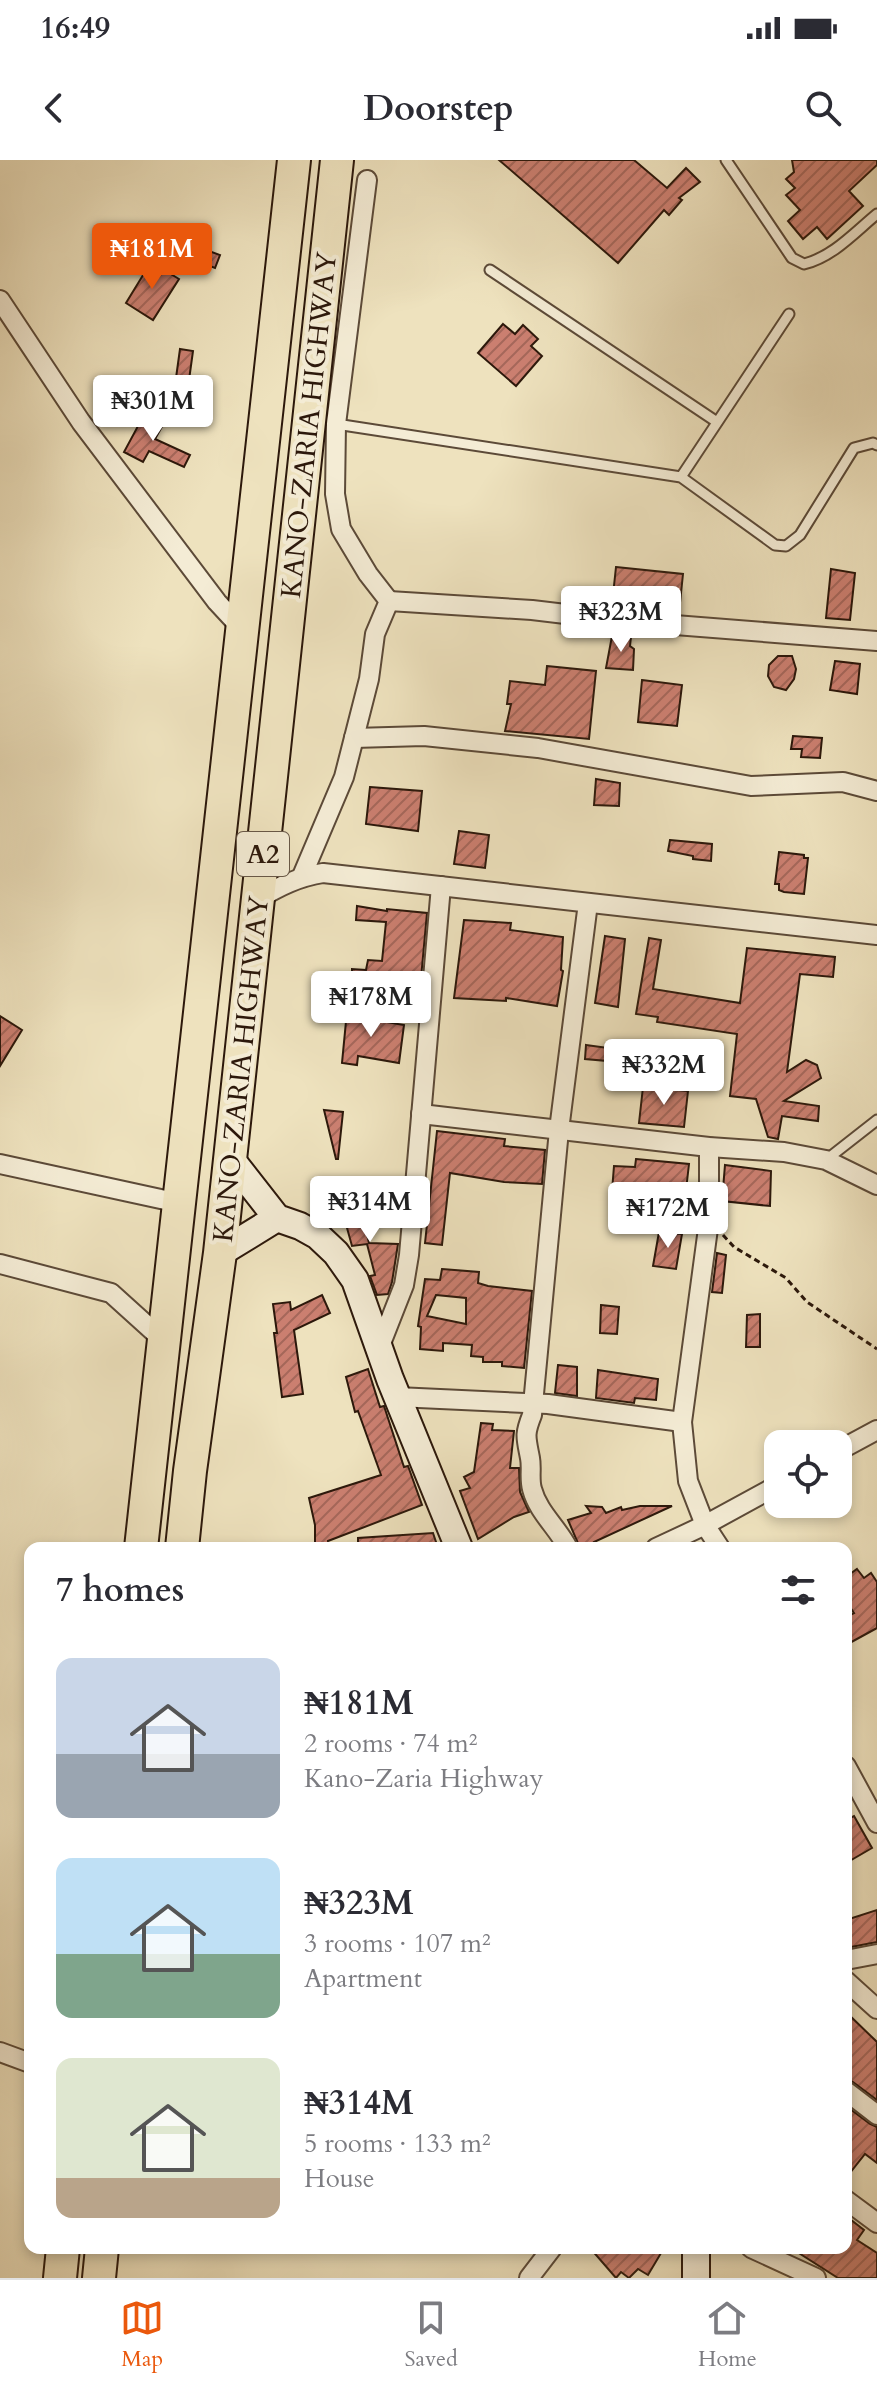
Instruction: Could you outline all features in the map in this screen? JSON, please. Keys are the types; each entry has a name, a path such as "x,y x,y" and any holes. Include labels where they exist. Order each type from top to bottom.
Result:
{"highway":[{"name":"KANO-ZARIA HIGHWAY","path":"142,1542 294,160"},
{"name":"KANO-ZARIA HIGHWAY","path":"183,1542 220,1253 258,899 322,423 337,160"},
{"path":"149,1467 190,1471"},
{"path":"60,2278 62,2254"},
{"path":"99,2278 101,2254"}],"street":[{"path":"367,180 322,423 341,529 368,574 389,601 532,610 624,621 877,641"},
{"path":"0,300 81,422 217,602 242,629"},
{"path":"302,876 344,777 369,679 375,634 389,601"},
{"path":"354,738 424,736 538,748 751,786 843,782 877,791"},
{"path":"258,899 284,883 323,873 877,935"},
{"path":"380,1346 404,1285 441,886"},
{"path":"565,1542 558,1528 544,1514 531,1486 530,1460 524,1435 532,1415 559,1130 588,903"},
{"path":"421,1114 709,1147 784,1152 826,1160 877,1185"},
{"path":"709,1147 709,1221 682,1422 688,1481 705,1525 716,1542"},
{"path":"230,1158 277,1218 318,1236 336,1253 355,1280 397,1397 457,1542"},
{"path":"0,1164 179,1203"},
{"path":"220,1253 277,1218"},
{"path":"0,1264 111,1293 163,1340"},
{"path":"397,1397 533,1404 682,1422"},
{"path":"852,1443 877,1430"},
{"path":"669,1542 764,1493"},
{"path":"852,1777 877,1823"},
{"path":"852,1959 877,1954"},
{"path":"852,1986 877,2009"},
{"path":"0,2052 24,2061"},
{"path":"852,2096 877,2115"},
{"path":"852,2204 877,2223"},
{"path":"529,2278 547,2254"},
{"path":"696,2254 696,2278"},
{"path":"764,2254 816,2278"}],"lane":[{"path":"726,160 792,258 804,264 832,252 877,214"},
{"path":"490,270 717,422"},
{"path":"681,477 789,314"},
{"path":"322,423 681,477 775,545 786,546 800,535 854,448 873,443 877,445"},
{"path":"826,1160 877,1120"}],"path":[{"path":"709,1221 734,1247 786,1278 807,1302 877,1349"}],"building":[{"path":"499,160 634,160 667,188 686,168 700,182 679,198 682,200 669,215 664,210 618,263"},
{"path":"792,160 877,160 877,165 849,191 863,206 827,239 817,227 803,239 788,221 800,210 786,195 795,188 786,179 794,172"},
{"path":"168,236 220,255 215,268 163,248"},
{"path":"151,262 179,279 153,320 126,303"},
{"path":"503,324 515,334 523,325 538,339 531,346 542,356 516,386 478,353"},
{"path":"180,349 193,351 189,380 176,378"},
{"path":"145,413 164,423 155,439 190,455 184,467 149,451 143,462 124,452"},
{"path":"616,567 683,574 680,603 613,595"},
{"path":"831,569 855,573 850,620 826,618"},
{"path":"612,636 631,637 633,670 606,668"},
{"path":"778,656 792,656 796,669 794,679 786,690 774,687 768,676 769,665"},
{"path":"835,661 860,664 857,694 830,690"},
{"path":"547,666 596,671 589,739 505,731 511,704 507,704 510,681 545,685"},
{"path":"642,680 682,685 677,726 638,722"},
{"path":"793,736 822,738 820,758 801,757 802,749 791,749"},
{"path":"596,779 620,783 619,806 594,805"},
{"path":"370,787 422,791 418,831 366,824"},
{"path":"459,831 489,835 485,868 454,864"},
{"path":"670,840 712,844 711,861 668,851"},
{"path":"779,852 808,858 804,894 784,892 779,890 779,884 775,884"},
{"path":"357,906 427,913 420,989 352,983 352,969 366,970 368,960 382,961 386,922 356,920"},
{"path":"464,920 511,923 510,930 563,937 563,971 557,1006 506,998 506,1001 454,998"},
{"path":"605,936 625,939 618,1007 595,1003"},
{"path":"649,938 661,940 653,989 740,1003 747,948 835,957 833,977 800,974 787,1072 806,1060 817,1065 821,1078 784,1101 819,1106 818,1121 782,1116 778,1139 768,1137 756,1099 730,1096 737,1034 657,1022 658,1017 636,1014"},
{"path":"347,1011 364,1011 363,1018 404,1025 399,1063 358,1056 357,1065 342,1063"},
{"path":"0,1016 22,1030 0,1066"},
{"path":"586,1045 645,1053 642,1076 621,1074 621,1070 606,1068 607,1061 585,1059"},
{"path":"643,1087 688,1091 684,1127 639,1123"},
{"path":"324,1110 343,1112 338,1159 336,1159"},
{"path":"437,1131 505,1139 504,1146 545,1150 542,1184 504,1182 450,1173 442,1245 425,1243"},
{"path":"636,1159 689,1164 685,1199 612,1191 614,1166 635,1167"},
{"path":"725,1165 771,1171 770,1206 722,1201"},
{"path":"346,1187 359,1201 369,1243 398,1244 388,1294 377,1295 370,1276 375,1275 367,1244 352,1246 342,1210 348,1208 338,1195"},
{"path":"659,1232 682,1234 676,1269 653,1266"},
{"path":"717,1253 726,1255 722,1293 712,1292"},
{"path":"442,1269 479,1272 478,1283 532,1291 524,1368 502,1366 502,1362 483,1362 483,1357 471,1356 472,1345 443,1343 443,1351 420,1349 421,1327 418,1326 425,1279 440,1280","holes":["436,1295 466,1298 466,1324 427,1316"]},
{"path":"322,1295 330,1313 294,1330 303,1394 282,1397 273,1304 290,1302 291,1310"},
{"path":"601,1305 619,1307 617,1334 600,1333"},
{"path":"760,1314 760,1347 746,1347 747,1315"},
{"path":"558,1365 577,1367 577,1396 555,1393"},
{"path":"368,1369 380,1407 384,1406 404,1467 408,1466 422,1505 328,1542 315,1542 309,1498 381,1475 358,1411 355,1412 346,1377"},
{"path":"598,1370 658,1379 656,1400 635,1398 634,1403 596,1398"},
{"path":"481,1423 493,1424 492,1430 514,1431 510,1468 519,1468 520,1492 529,1512 514,1517 478,1539 460,1491 470,1488 464,1477 474,1472"},
{"path":"586,1506 602,1507 606,1513 621,1507 622,1510 640,1506 672,1506 594,1542 577,1542 568,1520 591,1513"},
{"path":"433,1533 436,1542 358,1542 358,1538"},
{"path":"857,1569 864,1578 871,1573 877,1582 877,1628 852,1642 854,1613 852,1573"},
{"path":"852,1817 872,1848 852,1860"},
{"path":"877,1910 877,1942 852,1947 852,1918"},
{"path":"852,2018 877,2042 877,2100 853,2082"},
{"path":"852,2110 877,2127 877,2163 865,2154 852,2170"},
{"path":"852,2221 864,2230 857,2240 877,2253 877,2278 838,2278 800,2254 852,2254"},
{"path":"595,2254 660,2254 648,2275 638,2269 629,2278 621,2272 616,2278"}]}
